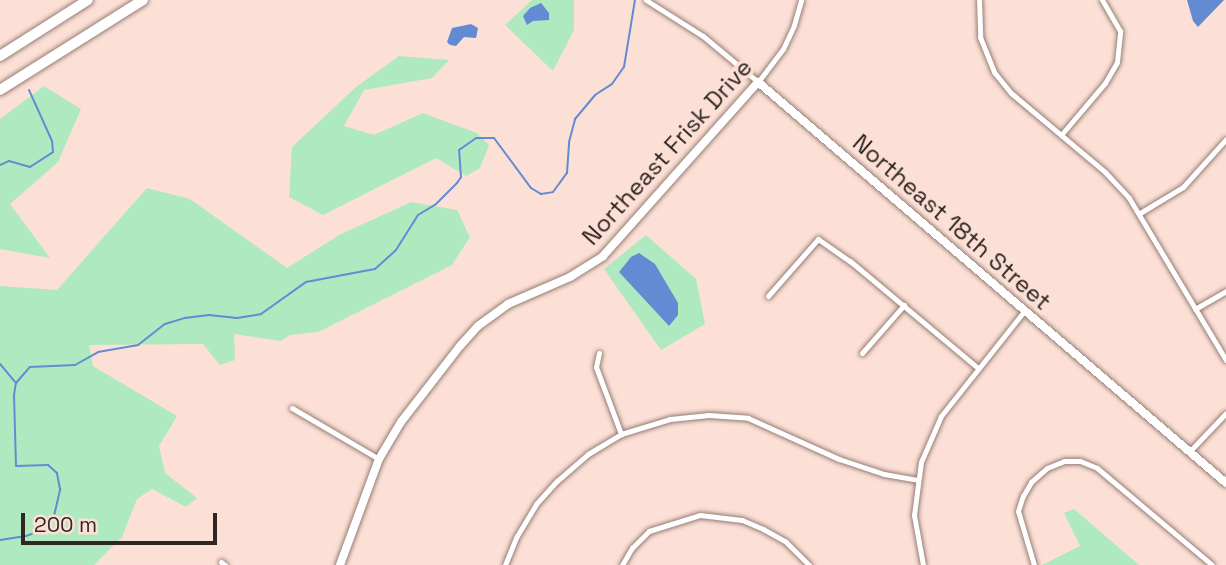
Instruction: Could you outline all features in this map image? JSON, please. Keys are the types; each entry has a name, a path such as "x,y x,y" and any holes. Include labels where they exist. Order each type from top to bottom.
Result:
{"highway":[{"path":"0,56 88,0"},
{"path":"0,90 143,0"}],"street":[{"name":"Northeast 18th Street","path":"646,0 703,36 1226,483"},
{"name":"Northeast Frisk Drive","path":"340,565 379,459 409,412 478,326 508,304 570,277 603,256 758,82 789,37 801,0"},
{"path":"979,0 980,37 994,72 1011,93 1118,184 1140,213 1226,360"},
{"path":"1061,135 1105,83 1117,62 1119,31 1102,0"},
{"path":"1140,213 1183,187 1226,139"},
{"path":"768,296 818,239 850,261 978,368"},
{"path":"1195,309 1226,291"},
{"path":"862,353 904,305"},
{"path":"923,565 914,515 921,462 941,416 1025,310"},
{"path":"598,353 596,367 621,434"},
{"path":"292,408 379,459"},
{"path":"1189,451 1226,414"},
{"path":"506,565 517,536 536,504 588,454 621,434 670,419 709,415 748,418 839,459 884,474 917,480"},
{"path":"1034,565 1018,512 1031,482 1047,468 1064,461 1080,461 1097,468 1212,565"},
{"path":"622,565 632,548 649,531 700,515 741,520 764,530 786,542 809,565"}],"green space":[{"path":"532,0 574,0 574,30 553,71 505,25"},
{"path":"399,56 449,60 432,78 364,90 344,126 374,135 423,113 477,133 489,145 480,168 466,176 436,158 323,215 289,197 292,147 356,87"},
{"path":"44,86 81,109 58,162 10,204 50,258 0,249 0,119"},
{"path":"147,188 190,199 287,268 339,235 411,202 457,210 470,237 452,265 318,332 290,335 281,341 234,334 235,360 220,365 203,344 89,345 93,366 177,416 159,446 165,473 197,498 186,507 152,489 137,499 122,537 94,565 0,565 0,286 57,290"},
{"path":"646,235 696,279 705,324 661,350 604,269"},
{"path":"1074,509 1139,565 1042,565 1080,546 1064,513"}],"water":[{"path":"1187,0 1224,0 1198,27 1193,21"},
{"path":"541,3 549,13 549,20 533,21 527,25 523,16 530,8"},
{"path":"471,24 478,28 476,38 464,37 456,46 447,42 452,28"},
{"path":"639,253 655,264 678,303 678,315 669,326 619,272 631,257"}],"waterway":[{"path":"0,540 40,531 54,516 60,489 57,473 48,465 16,466 14,395 16,383 30,367 75,365 98,352 138,345 165,324 185,318 209,315 237,318 261,314 306,282 375,269 396,250 418,215 436,204 457,183 461,177 459,150 476,138 494,138 531,188 541,194 553,192 567,173 569,142 575,119 595,95 612,84 624,67 635,0"},
{"path":"0,165 9,161 30,167 53,152 52,141 29,90"},
{"path":"0,364 15,382"}]}
